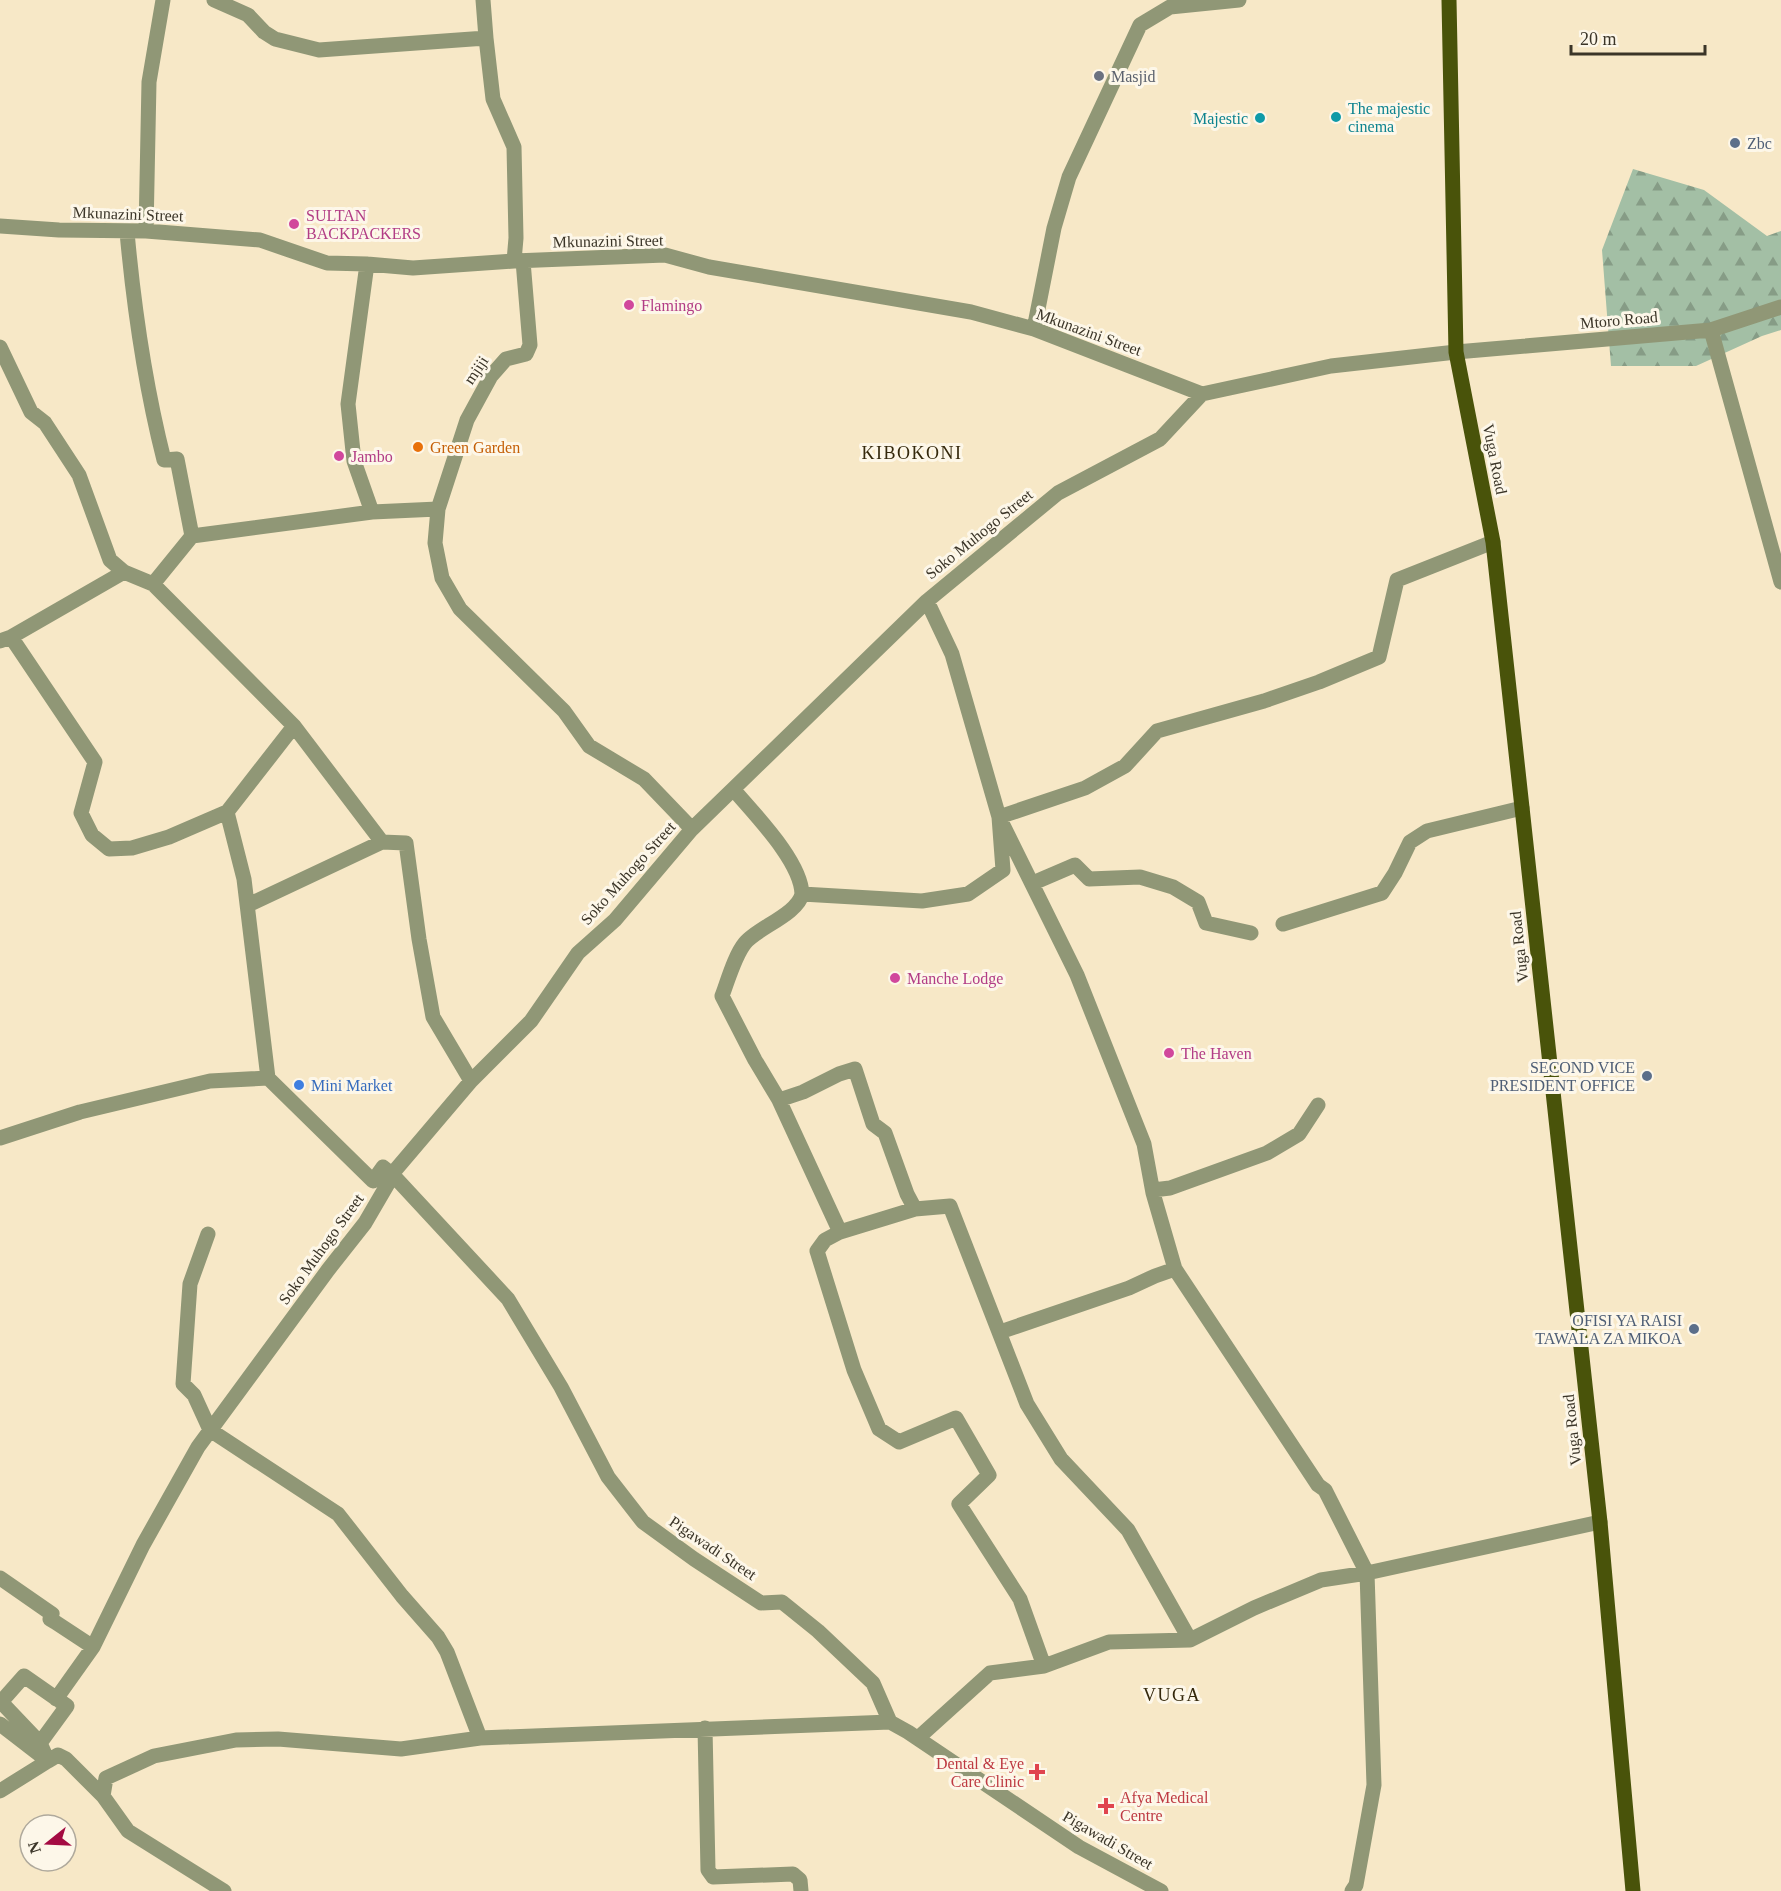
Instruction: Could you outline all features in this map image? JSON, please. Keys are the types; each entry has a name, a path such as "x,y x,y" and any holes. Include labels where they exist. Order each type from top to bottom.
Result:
{"main road":[{"name":"Vuga Road","path":"1449,0 1456,352 1493,543 1600,1522 1633,1891"}],"street":[{"path":"146,231 149,82 163,0"},
{"path":"214,0 248,15 264,32 275,39 319,50 486,38"},
{"path":"483,0 493,99 514,147 516,238 519,261"},
{"path":"1034,329 1054,228 1069,177 1140,25 1170,7 1239,0"},
{"name":"Mkunazini Street","path":"0,226 146,231 260,240 327,263 413,268 665,255 709,267 971,312 1034,329 1202,394"},
{"path":"127,232 133,297 152,413 164,460 177,459 192,536"},
{"name":"mjiji","path":"438,509 467,420 491,376 506,359 526,354 530,345 519,261"},
{"path":"367,264 348,404 354,461 372,512"},
{"name":"Mtoro Road","path":"1456,352 1711,330 1781,306"},
{"path":"1711,330 1781,582"},
{"path":"0,347 31,412 45,423 78,475 110,560 124,572 153,584 294,726 382,842"},
{"path":"1202,394 1331,366 1456,352"},
{"name":"Soko Muhogo Street","path":"56,1699 93,1647 143,1545 210,1430 365,1223 393,1174 471,1081 531,1021 578,953 615,920 692,829 927,601 1058,493 1160,439 1202,394"},
{"path":"153,584 192,536 372,512 438,509 435,543 442,578 460,609 564,711 590,746 644,779 692,829"},
{"path":"999,816 1085,788 1125,766 1157,731 1264,701 1319,682 1379,657 1397,580 1493,543"},
{"path":"124,572 6,639 95,762 81,813 92,835 109,849 132,848 169,837 227,812 294,726"},
{"path":"927,601 952,654 999,816 1077,975 1144,1144 1153,1190 1175,1269 1318,1485 1325,1490 1367,1573 1374,1785 1356,1885 1352,1891"},
{"path":"734,790 791,860 802,884 802,894 801,900 774,923 745,942 722,996 755,1060 779,1100 840,1232"},
{"path":"1283,924 1382,893 1410,842 1427,831 1522,808"},
{"path":"227,812 244,879 248,905 267,1078 373,1181 383,1167 393,1174"},
{"path":"802,894 922,901 968,894 1003,870 999,816"},
{"path":"248,905 382,842 406,843 419,939 433,1017 471,1081"},
{"path":"1033,884 1075,865 1089,879 1140,877 1173,887 1192,898 1201,909 1206,923 1251,933"},
{"path":"779,1100 855,1069 873,1124 885,1133 907,1194 915,1209"},
{"path":"0,1138 80,1112 198,1084 267,1078"},
{"path":"1153,1190 1170,1188 1267,1153 1299,1134 1318,1105"},
{"name":"Pigawadi Street","path":"393,1174 508,1299 561,1387 609,1477 643,1522 694,1559 762,1603 782,1602 818,1631 873,1683 890,1722 918,1738 1078,1847 1161,1891"},
{"path":"1044,1666 1020,1599 959,1504 989,1475 956,1418 899,1442 879,1429 854,1370 817,1251 825,1240 840,1232 915,1209 950,1206 1027,1404 1061,1459 1128,1530 1190,1640"},
{"path":"208,1234 190,1284 183,1384 194,1395 210,1430 338,1514 402,1596 438,1637 447,1652 480,1738"},
{"path":"1000,1332 1129,1288 1175,1269"},
{"path":"918,1738 990,1673 1044,1666 1109,1642 1190,1640 1254,1608 1321,1580 1367,1573 1600,1522"},
{"path":"0,1578 52,1614 50,1619 93,1647"},
{"path":"40,1743 67,1706 24,1677 2,1702 40,1743 48,1761"},
{"path":"103,1796 106,1778 154,1756 236,1740 278,1739 401,1749 480,1738 890,1722"},
{"path":"0,1724 48,1761"},
{"path":"705,1728 708,1870 713,1877 793,1874 800,1880 801,1891"},
{"path":"0,1791 57,1755 66,1759 103,1796 129,1831 224,1891"}],"green space":[{"path":"1633,169 1704,190 1767,236 1781,231 1781,330 1762,336 1696,366 1611,366 1602,250"}],"place":[{"name":"Masjid","path":"1099,76"},
{"name":"The majestic cinema","path":"1336,117"},
{"name":"Majestic","path":"1260,118"},
{"name":"Zbc","path":"1735,143"},
{"name":"SULTAN BACKPACKERS","path":"294,224"},
{"name":"Flamingo","path":"629,305"},
{"name":"Green Garden","path":"418,447"},
{"name":"Jambo","path":"339,456"},
{"name":"Manche Lodge","path":"895,978"},
{"name":"The Haven","path":"1169,1053"},
{"name":"SECOND VICE PRESIDENT OFFICE","path":"1647,1076"},
{"name":"Mini Market","path":"299,1085"},
{"name":"OFISI YA RAISI TAWALA ZA MIKOA","path":"1694,1329"},
{"name":"Dental & Eye Care Clinic","path":"1037,1772"},
{"name":"Afya Medical Centre","path":"1106,1806"}],"district":[{"name":"KIBOKONI","path":"912,453"},
{"name":"VUGA","path":"1172,1695"}]}
